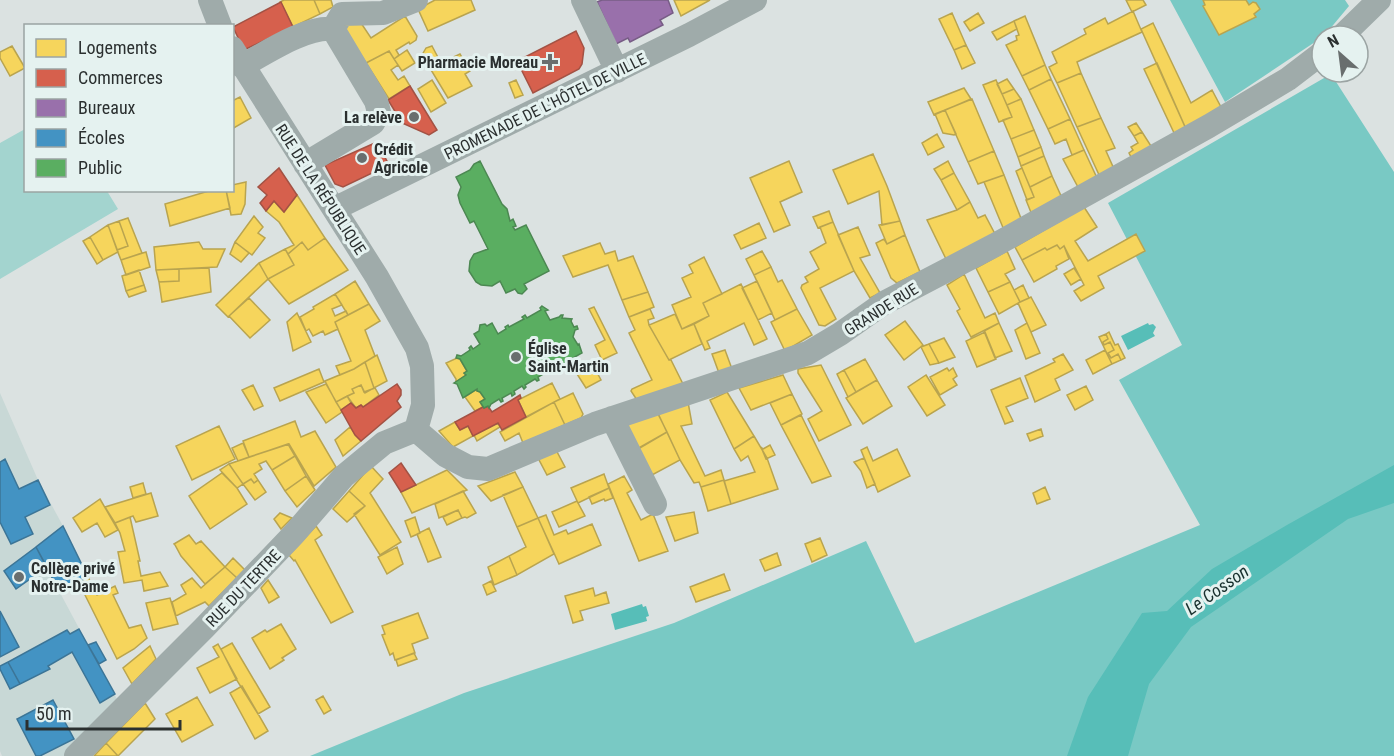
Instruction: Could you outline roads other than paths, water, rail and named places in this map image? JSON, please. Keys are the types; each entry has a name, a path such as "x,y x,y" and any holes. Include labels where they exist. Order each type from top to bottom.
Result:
{"street":[{"path":"210,0 219,24"},
{"path":"237,57 324,28 339,14 383,13 416,0"},
{"path":"583,0 617,71"},
{"name":"PROMENADE DE L'HÔTEL DE VILLE","path":"334,209 617,71 755,0"},
{"path":"1354,24 1379,0"},
{"path":"305,164 373,123 379,112 339,14"},
{"name":"RUE DE LA RÉPUBLIQUE","path":"237,57 377,277 417,348 422,366 423,405 416,430"},
{"name":"GRANDE RUE","path":"416,430 445,455 468,467 488,469 612,418 808,353 884,303 1209,126 1288,79 1310,62"},
{"path":"612,418 655,504"},
{"name":"RUE DU TERTRE","path":"76,756 261,569 344,476 384,443 416,430"}],"water":[{"path":"1148,323 1156,327 1153,333 1155,336 1128,350 1121,336"},
{"name":"Le Cosson","path":"1394,465 1394,503 1348,519 1191,627 1149,684 1128,756 1067,756 1088,697 1142,613 1167,611 1212,569"},
{"path":"642,604 643,607 646,606 649,616 646,617 647,621 615,630 611,614"}],"place":[{"name":"Pharmacie Moreau","path":"550,62"},
{"name":"La relève","path":"414,117"},
{"name":"Crédit Agricole","path":"362,158"},
{"name":"Église Saint-Martin","path":"516,357"},
{"name":"Collège privé Notre-Dame","path":"19,577"}]}
